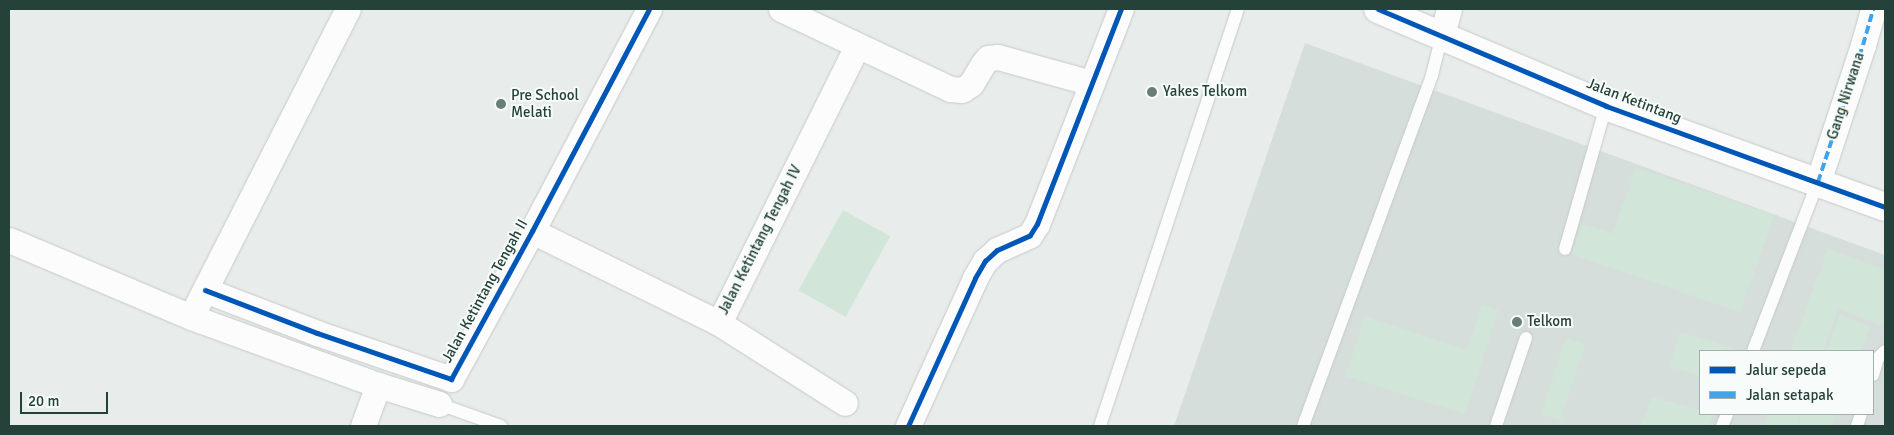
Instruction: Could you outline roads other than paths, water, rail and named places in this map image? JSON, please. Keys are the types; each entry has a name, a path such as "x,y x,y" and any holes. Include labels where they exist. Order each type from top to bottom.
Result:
{"street":[{"path":"191,316 348,9"},
{"name":"Jalan Ketintang Tengah II","path":"205,290 317,333 450,379 532,231 648,9"},
{"path":"781,9 950,89 962,90 971,84 988,58 998,57 1092,83"},
{"path":"908,426 984,261 997,250 1030,235 1037,224 1120,9"},
{"name":"Jalan Ketintang","path":"1378,9 1606,106 1885,207"},
{"path":"1442,35 1450,9"},
{"name":"Gang Nirwana","path":"1818,182 1863,45 1872,9"},
{"name":"Jalan Ketintang Tengah IV","path":"532,231 719,323 857,46"},
{"path":"9,240 191,316 378,385 439,404"},
{"path":"719,323 845,403"},
{"path":"363,426 378,385"}],"lane":[{"path":"1100,426 1238,9"},
{"path":"1303,426 1432,75 1442,35"},
{"path":"1565,249 1606,106"},
{"path":"1753,350 1818,182"},
{"path":"1496,426 1526,338"},
{"path":"1874,372 1878,358 1885,351"},
{"path":"439,404 501,426"}],"place":[{"name":"Yakes Telkom","path":"1152,92"},
{"name":"Pre School Melati","path":"501,104"},
{"name":"Telkom","path":"1517,322"}]}
